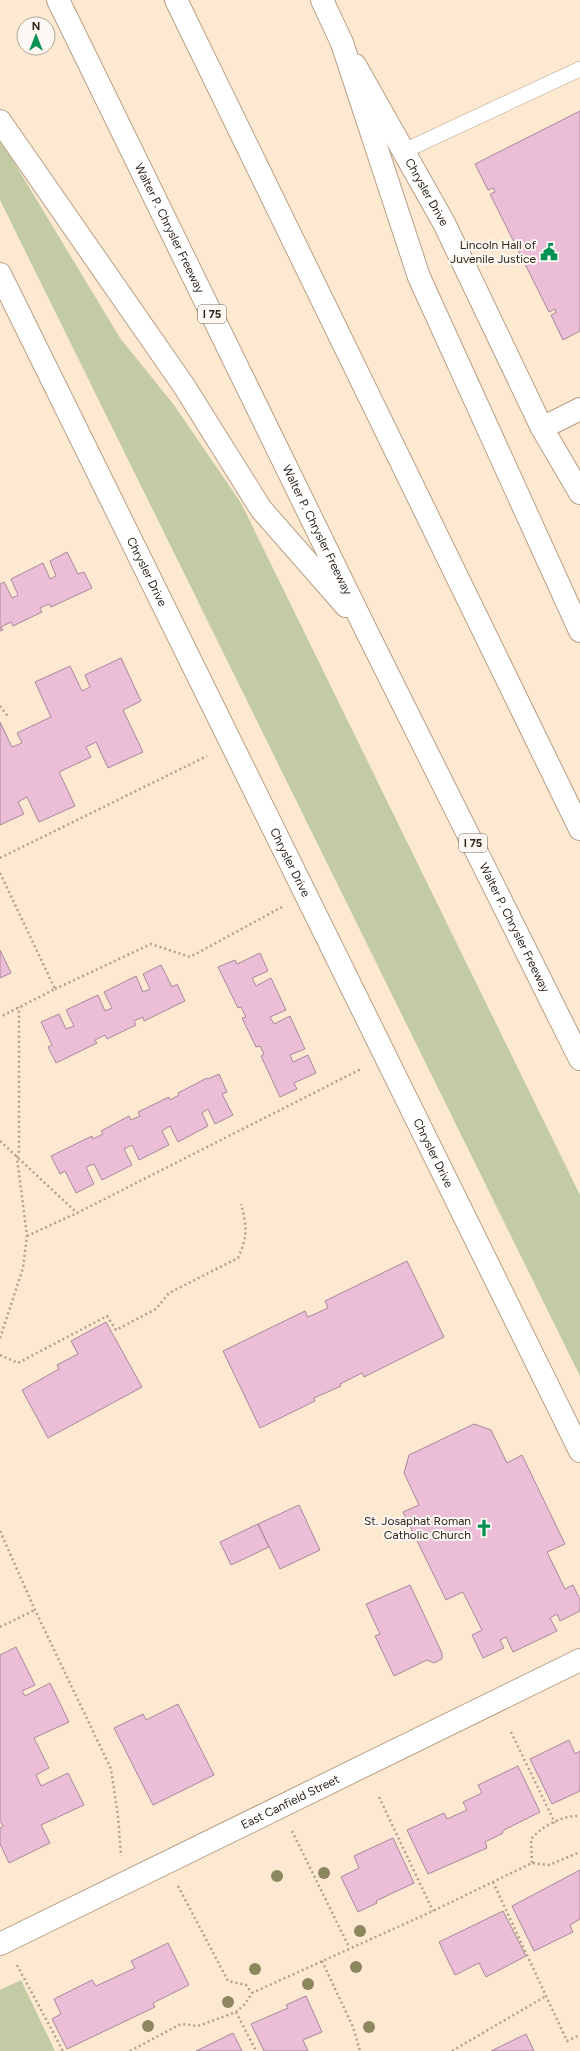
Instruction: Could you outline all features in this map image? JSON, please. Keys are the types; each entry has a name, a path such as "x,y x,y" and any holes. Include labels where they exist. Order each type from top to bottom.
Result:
{"main road":[{"name":"Walter P. Chrysler Freeway","path":"58,0 365,628 580,1059"},
{"path":"176,0 580,829"},
{"name":"Chrysler Drive","path":"322,0 342,42 444,223 542,428 580,494"},
{"path":"342,42 419,277 580,630"},
{"path":"0,121 184,386 261,509 365,628"},
{"name":"Chrysler Drive","path":"0,274 580,1451"},
{"path":"542,428 580,409"},
{"name":"East Canfield Street","path":"3,1943 580,1660"}],"lane":[{"path":"404,151 580,69"}],"path":[{"path":"0,706 9,718"},
{"path":"0,858 206,756"},
{"path":"0,873 55,989"},
{"path":"0,1016 151,944 190,957 282,907"},
{"path":"0,1338 23,1268 27,1236 17,1158 20,1151 20,1007"},
{"path":"27,1236 77,1213 361,1069"},
{"path":"0,1141 77,1213"},
{"path":"0,1355 18,1363 107,1316 116,1330 156,1310 169,1292 238,1258 243,1246 247,1226 241,1204"},
{"path":"0,1531 35,1610 111,1769 121,1847 122,1885"},
{"path":"0,1627 35,1610"},
{"path":"511,1732 554,1823"},
{"path":"379,1798 433,1910"},
{"path":"280,1808 349,1947"},
{"path":"532,1863 531,1838 537,1832 568,1816 580,1816"},
{"path":"130,2051 181,2024 198,2026 236,2012 245,2004 252,1993 532,1863 550,1865 580,1852"},
{"path":"169,1862 181,1894 228,1981 246,1985 252,1993"},
{"path":"493,1882 567,2041 580,2035"},
{"path":"3,1943 63,2051"},
{"path":"322,1961 354,2026 360,2051"},
{"path":"452,2051 546,1996"},
{"path":"236,2012 256,2051"}],"green space":[{"path":"0,139 120,338 174,405 241,503 580,1195 580,1376 0,200"},
{"path":"21,1980 55,2051 0,2051 0,1990"}],"building":[{"name":"Lincoln Hall of Juvenile Justice","path":"580,111 580,331 563,340 551,315 556,313 555,309 549,312 490,194 495,192 493,188 488,190 475,164"},
{"path":"67,552 78,574 84,572 92,588 51,607 49,604 40,608 42,612 13,626 11,622 1,627 3,630 0,631 0,584 4,582 12,598 18,595 11,579 43,563 50,579 56,576 50,561"},
{"path":"121,658 141,701 123,710 143,752 108,768 96,742 86,747 91,757 59,772 75,806 39,822 27,797 18,802 24,814 0,825 0,722 12,747 22,743 17,733 51,717 35,682 70,666 82,691 90,687 85,675"},
{"path":"0,950 11,973 0,978"},
{"path":"260,953 268,971 252,978 256,986 271,978 286,1010 270,1017 274,1024 290,1016 305,1049 290,1055 293,1062 308,1055 316,1073 294,1083 297,1089 280,1097 261,1056 264,1054 260,1046 256,1047 242,1018 246,1017 241,1007 238,1008 218,967 235,960 237,964"},
{"path":"161,965 172,987 177,984 185,1001 144,1021 143,1017 134,1021 136,1025 107,1039 105,1035 95,1040 97,1043 56,1063 48,1047 52,1045 41,1022 59,1014 66,1029 74,1026 66,1010 98,995 105,1011 112,1008 104,992 136,976 143,992 150,989 143,974"},
{"path":"219,1074 227,1092 222,1094 233,1115 215,1124 208,1109 202,1113 208,1126 178,1142 170,1126 162,1131 169,1145 139,1160 132,1145 124,1149 132,1165 102,1180 94,1164 86,1167 94,1184 76,1193 65,1171 60,1174 51,1156 92,1136 93,1139 103,1134 101,1131 129,1116 131,1120 140,1116 138,1112 169,1097 170,1100 179,1095 178,1093 207,1078 208,1079"},
{"path":"407,1261 444,1337 364,1377 362,1373 340,1384 341,1386 314,1398 315,1401 260,1428 223,1351 305,1311 308,1317 328,1308 325,1301"},
{"path":"106,1322 142,1387 48,1438 22,1390 59,1369 57,1365 78,1354 71,1341"},
{"name":"St. Josaphat Roman Catholic Church","path":"474,1424 491,1430 507,1463 522,1455 565,1544 547,1552 565,1589 573,1585 580,1600 580,1611 560,1621 557,1614 550,1618 557,1631 513,1652 506,1637 500,1640 504,1648 483,1658 472,1635 482,1630 463,1592 446,1600 403,1512 419,1505 404,1473 409,1455"},
{"path":"299,1505 320,1550 280,1569 258,1524"},
{"path":"258,1524 269,1547 231,1565 220,1542"},
{"path":"410,1585 442,1653 442,1659 434,1663 427,1660 394,1676 375,1636 380,1634 366,1604"},
{"path":"16,1647 35,1685 22,1691 25,1696 50,1683 69,1722 34,1738 49,1768 36,1775 41,1786 68,1773 84,1805 41,1825 50,1843 9,1863 0,1844 0,1828 3,1826 0,1821 0,1655"},
{"path":"178,1704 214,1775 153,1805 114,1728 143,1714 146,1720"},
{"path":"569,1740 575,1754 580,1751 580,1791 552,1804 530,1759"},
{"path":"518,1766 540,1812 502,1831 503,1833 485,1842 487,1848 428,1874 407,1830 444,1813 447,1819 467,1810 463,1802 482,1793 478,1785"},
{"path":"393,1838 414,1883 376,1901 377,1903 358,1912 341,1877 359,1868 354,1856"},
{"path":"580,1870 580,1919 570,1925 573,1932 534,1951 512,1906"},
{"path":"503,1911 526,1956 486,1977 479,1963 455,1975 439,1942"},
{"path":"168,1943 189,1985 153,2003 155,2007 67,2049 52,2019 61,2014 54,1999 92,1980 96,1986 135,1968 131,1961"},
{"path":"306,1996 322,2032 303,2040 308,2051 264,2051 251,2024 288,2008 286,2005"},
{"path":"233,2033 242,2051 196,2051"},
{"path":"526,2034 534,2051 491,2051"}],"place":[{"name":"Lincoln Hall of Juvenile Justice","path":"549,252"},
{"name":"St. Josaphat Roman Catholic Church","path":"484,1528"}]}
